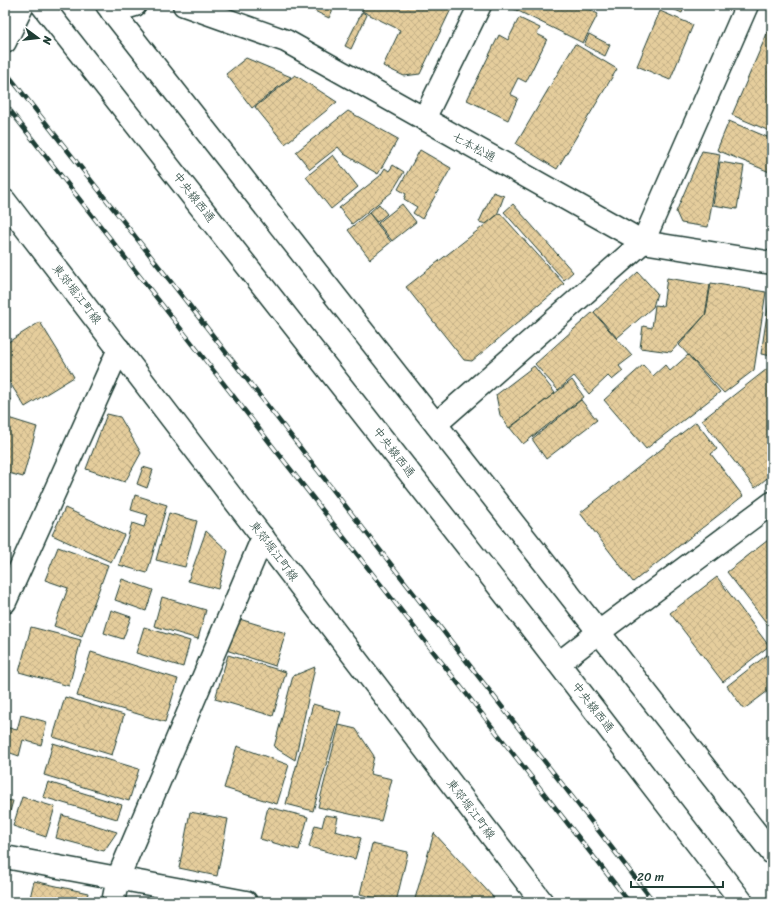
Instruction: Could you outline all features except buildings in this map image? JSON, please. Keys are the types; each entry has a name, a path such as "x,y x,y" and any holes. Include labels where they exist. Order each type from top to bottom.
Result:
{"street":[{"path":"5,42 23,5"},
{"name":"中央線西通","path":"42,5 559,663 742,902"},
{"path":"110,8 135,5"},
{"name":"七本松通","path":"184,5 286,41 643,242 772,264"},
{"path":"424,119 480,5"},
{"path":"436,424 643,242 747,5"},
{"path":"110,8 772,853"},
{"name":"東郊堀江町線","path":"5,201 542,902"},
{"path":"5,602 119,349"},
{"path":"559,663 772,503"},
{"path":"113,902 118,878 263,537"},
{"path":"5,857 246,902"}],"railway":[{"path":"5,71 654,902"},
{"path":"5,104 629,902"}]}
